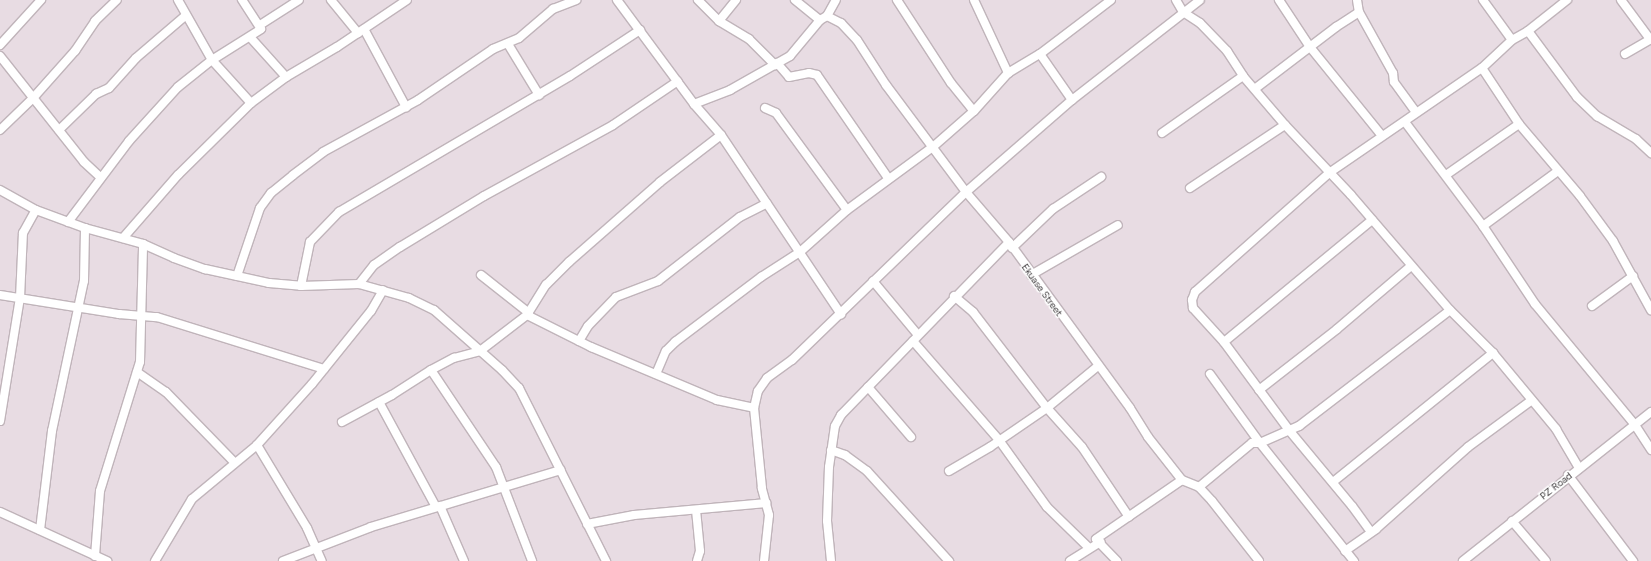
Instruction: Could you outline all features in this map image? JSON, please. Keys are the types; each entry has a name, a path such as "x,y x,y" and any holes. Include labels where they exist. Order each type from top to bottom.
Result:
{"street":[{"path":"0,45 41,0"},
{"path":"0,130 34,97 75,50 95,21 118,0"},
{"path":"178,0 185,16 212,60 251,103"},
{"path":"68,222 130,141 178,87 212,60 250,38 261,29 260,25 242,0"},
{"path":"260,25 299,0"},
{"path":"331,0 361,31 406,107"},
{"path":"237,276 260,208 271,193 323,152 406,107 493,49 508,44 519,38 554,9 576,0"},
{"path":"617,0 694,104 721,135 841,314"},
{"path":"698,0 719,20 749,39 790,77 802,74 817,75 888,178"},
{"path":"719,20 736,0"},
{"name":"Ekuase Street","path":"796,0 823,18 841,23 857,40 886,85 934,146 966,192 1010,245 1130,408 1148,437 1182,480 1199,487 1259,561"},
{"path":"694,104 730,90 790,56 823,18 836,0"},
{"path":"897,0 951,82 974,111"},
{"path":"974,0 1008,73"},
{"path":"656,374 666,351 675,342 761,277 800,252 847,210 888,178 934,146 974,111 1008,73 1040,54 1110,0"},
{"path":"1176,0 1183,12 1200,23 1221,46 1243,76 1256,88 1285,124 1372,220 1450,310 1493,353 1556,429 1579,468"},
{"path":"764,561 769,532 766,503 762,488 754,408 758,392 767,378 792,360 841,314 873,281 915,244 966,192 1072,100 1200,0"},
{"path":"1279,0 1310,47 1382,136"},
{"path":"1357,0 1359,12 1393,73 1394,82 1416,112"},
{"path":"1482,0 1512,40"},
{"path":"1371,532 1333,482 1289,430 1258,390 1224,342 1193,308 1192,300 1195,292 1329,173 1482,68 1512,40 1528,31 1558,2 1567,0"},
{"path":"1621,0 1651,39 1624,54"},
{"path":"123,238 178,175 251,103 286,77 361,31 405,1"},
{"path":"1256,88 1359,12"},
{"path":"59,130 96,94 109,88 136,58 185,16"},
{"path":"301,286 310,242 339,212 539,95 640,30"},
{"path":"1528,31 1577,97 1597,116 1636,139 1651,153"},
{"path":"250,38 286,77"},
{"path":"508,44 539,95"},
{"path":"1040,54 1072,100"},
{"path":"0,56 59,130 101,178"},
{"path":"1482,68 1518,124 1580,196 1613,241 1651,310"},
{"path":"1162,133 1243,76"},
{"path":"359,284 374,265 400,247 484,196 613,125 678,81"},
{"path":"765,108 776,113 847,210"},
{"path":"1405,122 1483,226 1535,304 1635,425 1651,450"},
{"path":"1190,188 1285,124"},
{"path":"1446,176 1518,124"},
{"path":"342,422 454,358 480,351 528,314 546,285 569,262 660,182 721,135"},
{"path":"1483,226 1558,172"},
{"path":"831,561 827,521 830,450 835,426 841,415 954,296 1053,208 1101,177"},
{"path":"0,190 36,210 68,222 143,244 174,258 237,276 269,283 301,286 359,284 383,290 434,310 519,388 606,561"},
{"path":"579,341 592,321 616,297 658,281 740,217 767,203"},
{"path":"0,421 20,298 22,233 36,210"},
{"path":"1224,342 1372,220"},
{"path":"1031,275 1118,224"},
{"path":"40,530 52,431 80,308 84,281 85,228"},
{"path":"95,556 100,491 140,362 143,244"},
{"path":"1258,390 1336,329 1412,266"},
{"path":"481,275 528,314 579,341 717,400 754,408"},
{"path":"1592,306 1633,276"},
{"path":"873,281 915,338 1000,440 1047,507 1088,548"},
{"path":"155,561 192,499 234,462 257,445 324,369 371,312 383,290"},
{"path":"0,294 80,308 157,317 205,330 324,369"},
{"path":"954,296 973,312 1047,408 1082,447 1129,517"},
{"path":"1199,487 1252,443 1260,443 1299,426 1340,397 1450,310"},
{"path":"1333,482 1493,353"},
{"path":"949,471 1000,440 1047,408 1098,366"},
{"path":"431,370 482,443 496,467 532,561"},
{"path":"137,372 166,392 234,462"},
{"path":"1210,374 1260,443 1354,561"},
{"path":"868,387 911,437"},
{"path":"1345,551 1371,532 1468,447 1532,400"},
{"path":"379,402 438,506 464,561"},
{"name":"PZ Road","path":"1463,561 1568,475 1651,412"},
{"path":"257,445 322,561"},
{"path":"830,450 845,455 867,471 949,561"},
{"path":"284,561 316,548 438,506 502,486 561,470"},
{"path":"1568,475 1633,561"},
{"path":"1117,561 1096,539 1099,535 1129,517 1182,480"},
{"path":"587,524 634,515 766,503"},
{"path":"696,510 700,551 697,561"},
{"path":"0,512 107,561"},
{"path":"1512,521 1546,561"},
{"path":"1070,561 1088,548 1100,542"}]}
